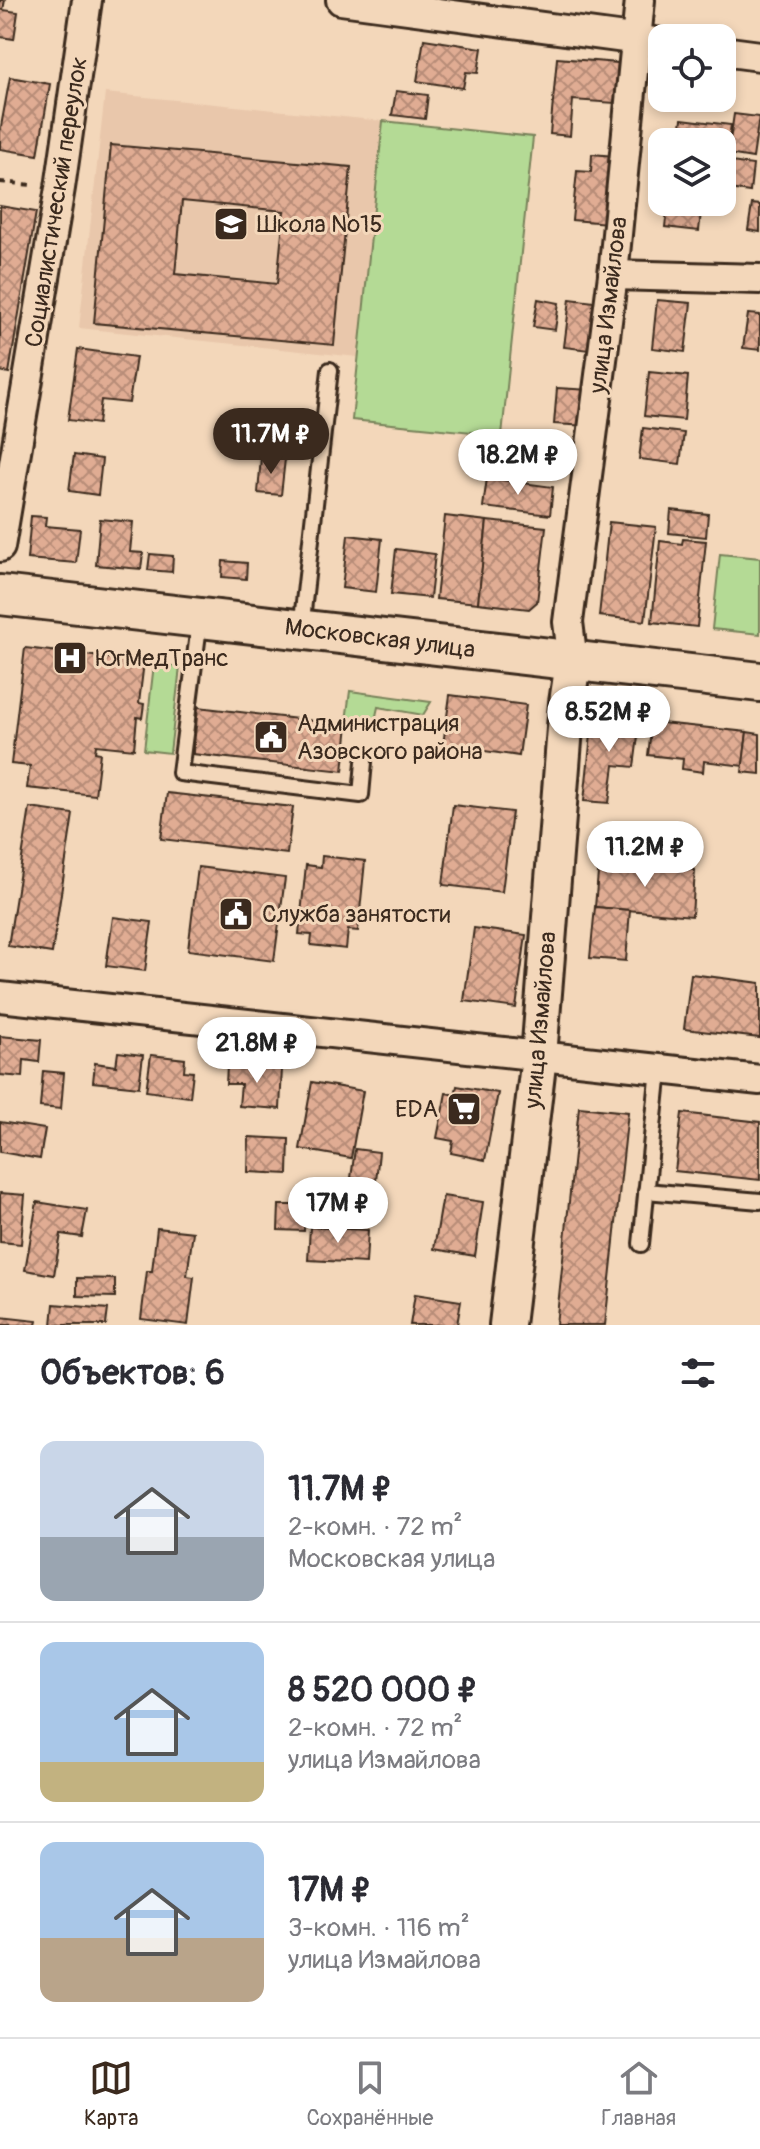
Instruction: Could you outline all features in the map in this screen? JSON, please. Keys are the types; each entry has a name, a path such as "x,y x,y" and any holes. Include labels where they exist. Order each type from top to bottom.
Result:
{"main road":[{"name":"Московская улица","path":"0,595 760,682"}],"street":[{"name":"Социалистический переулок","path":"0,547 60,188 87,0"},
{"path":"341,0 648,41"},
{"name":"улица Измайлова","path":"640,0 648,36"},
{"name":"улица Измайлова","path":"507,1325 539,1056 567,703 573,662 568,622 613,275 648,48"},
{"path":"736,53 760,56"},
{"path":"613,275 760,279"},
{"path":"0,997 760,1080"}],"lane":[{"path":"301,629 330,370"},
{"path":"200,617 180,773 361,795 364,762"},
{"path":"641,1244 659,1069"},
{"path":"646,1191 760,1201"}],"path":[{"path":"0,182 60,188"}],"shaded area":[{"name":"Школа №15","path":"105,93 383,121 358,357 79,328"}],"green space":[{"path":"383,121 533,137 502,435 352,420"},
{"path":"720,554 760,558 760,634 712,629"},
{"path":"154,664 180,667 170,753 144,750"},
{"path":"350,691 431,702 423,715 378,707 374,725 346,721"}],"building":[{"path":"0,0 5,0 3,10 18,12 14,39 0,37"},
{"path":"424,39 482,48 478,73 466,72 463,88 417,81"},
{"path":"557,58 618,63 615,103 573,100 570,136 550,134"},
{"path":"10,77 50,84 38,155 0,149"},
{"path":"396,91 428,95 425,119 392,115"},
{"path":"734,114 759,117 753,158 736,155 736,128 732,128"},
{"path":"682,119 731,125 731,128 680,128"},
{"path":"111,145 351,167 334,345 94,323","holes":["182,201 284,211 277,284 175,274"]},
{"path":"592,154 614,156 608,223 572,220 577,171 591,172"},
{"path":"736,163 753,165 750,192 736,190"},
{"path":"752,204 760,205 760,232 748,230"},
{"path":"0,206 36,212 9,373 0,371"},
{"path":"666,216 701,216 699,231 665,227"},
{"path":"538,299 559,303 555,330 533,327"},
{"path":"570,299 595,302 589,350 564,347"},
{"path":"657,300 691,303 685,352 652,348"},
{"path":"748,314 760,315 760,350 743,348"},
{"path":"78,349 136,357 129,403 101,400 98,424 68,420"},
{"path":"649,372 688,376 684,420 644,416"},
{"path":"557,388 590,390 588,426 554,424"},
{"path":"643,428 684,433 680,464 639,459"},
{"path":"74,455 102,459 98,495 69,491"},
{"path":"261,457 285,459 281,495 258,493"},
{"path":"487,478 553,487 550,515 483,507"},
{"path":"671,510 708,514 706,537 669,533"},
{"path":"31,516 46,517 45,526 80,529 76,563 27,559"},
{"path":"445,516 487,521 478,603 436,599"},
{"path":"100,519 133,522 130,552 143,553 141,569 96,565"},
{"path":"487,521 546,527 537,602 529,609 478,603"},
{"path":"609,522 656,527 645,621 599,616"},
{"path":"348,535 382,539 376,592 342,588"},
{"path":"683,539 706,541 697,627 652,622 660,541 682,544"},
{"path":"396,549 435,554 430,598 391,594"},
{"path":"150,554 173,556 172,572 148,570"},
{"path":"223,561 247,563 246,579 222,577"},
{"path":"25,648 144,662 139,703 144,704 142,718 137,717 134,749 96,745 95,752 100,753 95,795 27,788 30,766 11,764"},
{"path":"450,695 526,705 519,756 443,745"},
{"name":"Администрация Азовского района","path":"198,707 348,725 343,771 193,754"},
{"path":"593,716 640,721 634,767 614,765 609,803 584,801"},
{"path":"652,722 747,732 743,766 704,761 703,772 682,769 683,759 648,755"},
{"path":"747,732 760,734 760,774 742,772"},
{"path":"167,793 293,807 287,854 161,839"},
{"path":"453,805 512,812 502,892 443,885"},
{"path":"30,808 73,814 52,953 8,946"},
{"path":"322,856 365,861 358,931 348,930 346,949 311,945 312,935 299,934 306,865 321,867"},
{"path":"599,862 695,870 692,916 595,907"},
{"name":"Служба занятости","path":"198,867 285,878 274,961 188,950"},
{"path":"595,907 630,910 626,961 590,958"},
{"path":"113,917 152,922 145,971 106,966"},
{"path":"474,928 526,935 516,1008 464,1001"},
{"path":"691,974 760,983 760,1038 684,1029"},
{"path":"0,1036 41,1040 39,1062 24,1060 23,1077 0,1075"},
{"path":"118,1052 143,1055 139,1087 93,1082 95,1063 116,1066"},
{"path":"151,1055 185,1059 184,1071 193,1072 190,1097 146,1091"},
{"path":"227,1065 282,1068 280,1109 239,1106 241,1084 226,1084"},
{"path":"43,1071 64,1073 61,1109 40,1107"},
{"path":"312,1082 363,1091 351,1158 300,1149"},
{"path":"457,1086 498,1093 485,1160 451,1153 453,1141 437,1138 446,1093 455,1095"},
{"path":"579,1107 628,1112 605,1325 556,1325"},
{"path":"682,1113 760,1122 760,1180 675,1171"},
{"path":"0,1122 45,1129 40,1159 0,1152"},
{"path":"249,1137 289,1139 288,1174 248,1172"},
{"path":"355,1149 379,1152 376,1181 351,1178"},
{"path":"0,1193 25,1195 21,1244 0,1242"},
{"path":"443,1196 483,1202 475,1256 434,1249"},
{"path":"37,1202 87,1210 82,1237 61,1234 54,1275 25,1270"},
{"path":"279,1205 305,1205 304,1231 278,1230"},
{"path":"310,1227 368,1230 366,1263 308,1260"},
{"path":"157,1228 193,1232 187,1276 194,1277 188,1325 141,1319 147,1271 152,1271"},
{"path":"77,1278 115,1279 115,1297 77,1296"},
{"path":"415,1294 461,1301 457,1325 410,1325"},
{"path":"54,1304 108,1309 106,1325 52,1325"},
{"path":"0,1317 37,1321 36,1325 0,1325"}],"place":[{"name":"Школа №15","path":"231,224"},
{"name":"ЮгМедТранс","path":"70,658"},
{"name":"Администрация Азовского района","path":"271,737"},
{"name":"Служба занятости","path":"236,914"},
{"name":"EDA","path":"464,1109"}]}
